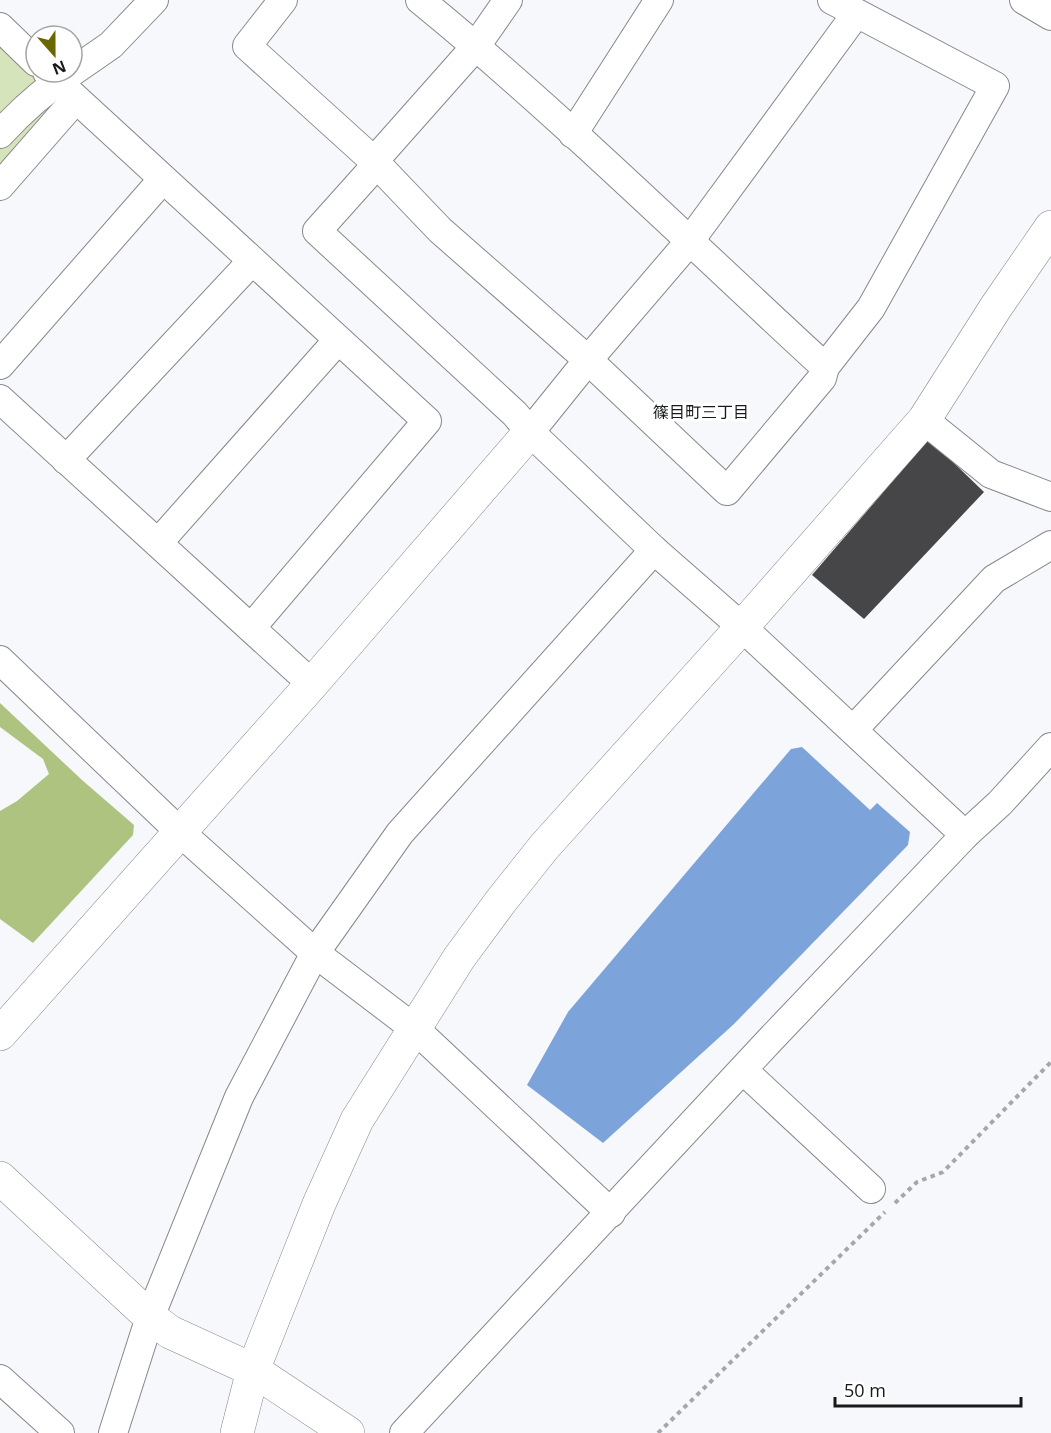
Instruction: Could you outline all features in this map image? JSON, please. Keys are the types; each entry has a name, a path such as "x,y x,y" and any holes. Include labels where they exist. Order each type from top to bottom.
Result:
{"street":[{"path":"84,65 111,45 154,0"},
{"path":"0,1034 312,684 530,432 588,360 689,242 844,7 994,86 871,308 825,367 822,378 728,491 588,360 440,230 374,160 247,46 283,0"},
{"path":"420,0 476,46 825,367"},
{"path":"508,0 476,46 374,160 369,173 317,231 515,414 530,432 654,550 742,627 965,835"},
{"path":"573,134 659,0"},
{"path":"1023,0 1051,16"},
{"path":"0,27 24,50"},
{"path":"0,134 10,123 59,84"},
{"path":"0,186 62,84"},
{"path":"70,84 162,179 427,421 251,628"},
{"path":"0,365 162,179"},
{"path":"237,1433 253,1370 319,1204 357,1120 459,958 544,848 924,420 996,307 1051,227"},
{"path":"66,460 252,261"},
{"path":"158,543 338,340"},
{"path":"0,399 312,684"},
{"path":"924,420 991,474 1051,497"},
{"path":"853,730 994,579 1051,545"},
{"path":"113,1433 150,1317 239,1097 315,953 400,833 654,550"},
{"path":"0,660 181,833 315,953 415,1029 610,1213"},
{"path":"404,1433 743,1070 1051,747"},
{"path":"743,1070 871,1189"},
{"path":"0,1178 150,1317 170,1332 253,1370 348,1433"},
{"path":"0,1379 60,1433"}],"path":[{"path":"657,1433 917,1182 943,1172 1051,1062"}],"green space":[{"path":"0,43 24,65 24,84 44,84 54,93 57,104 0,168"},
{"path":"0,703 134,825 133,835 33,943 0,919 0,811 17,801 49,774 43,759 0,727"}],"water":[{"path":"802,747 870,810 877,803 910,832 908,845 734,1024 603,1143 527,1085 568,1012 791,749"}],"building":[{"path":"929,439 984,492 864,619 812,575"}],"district":[{"name":"篠目町三丁目","path":"701,412"}]}
